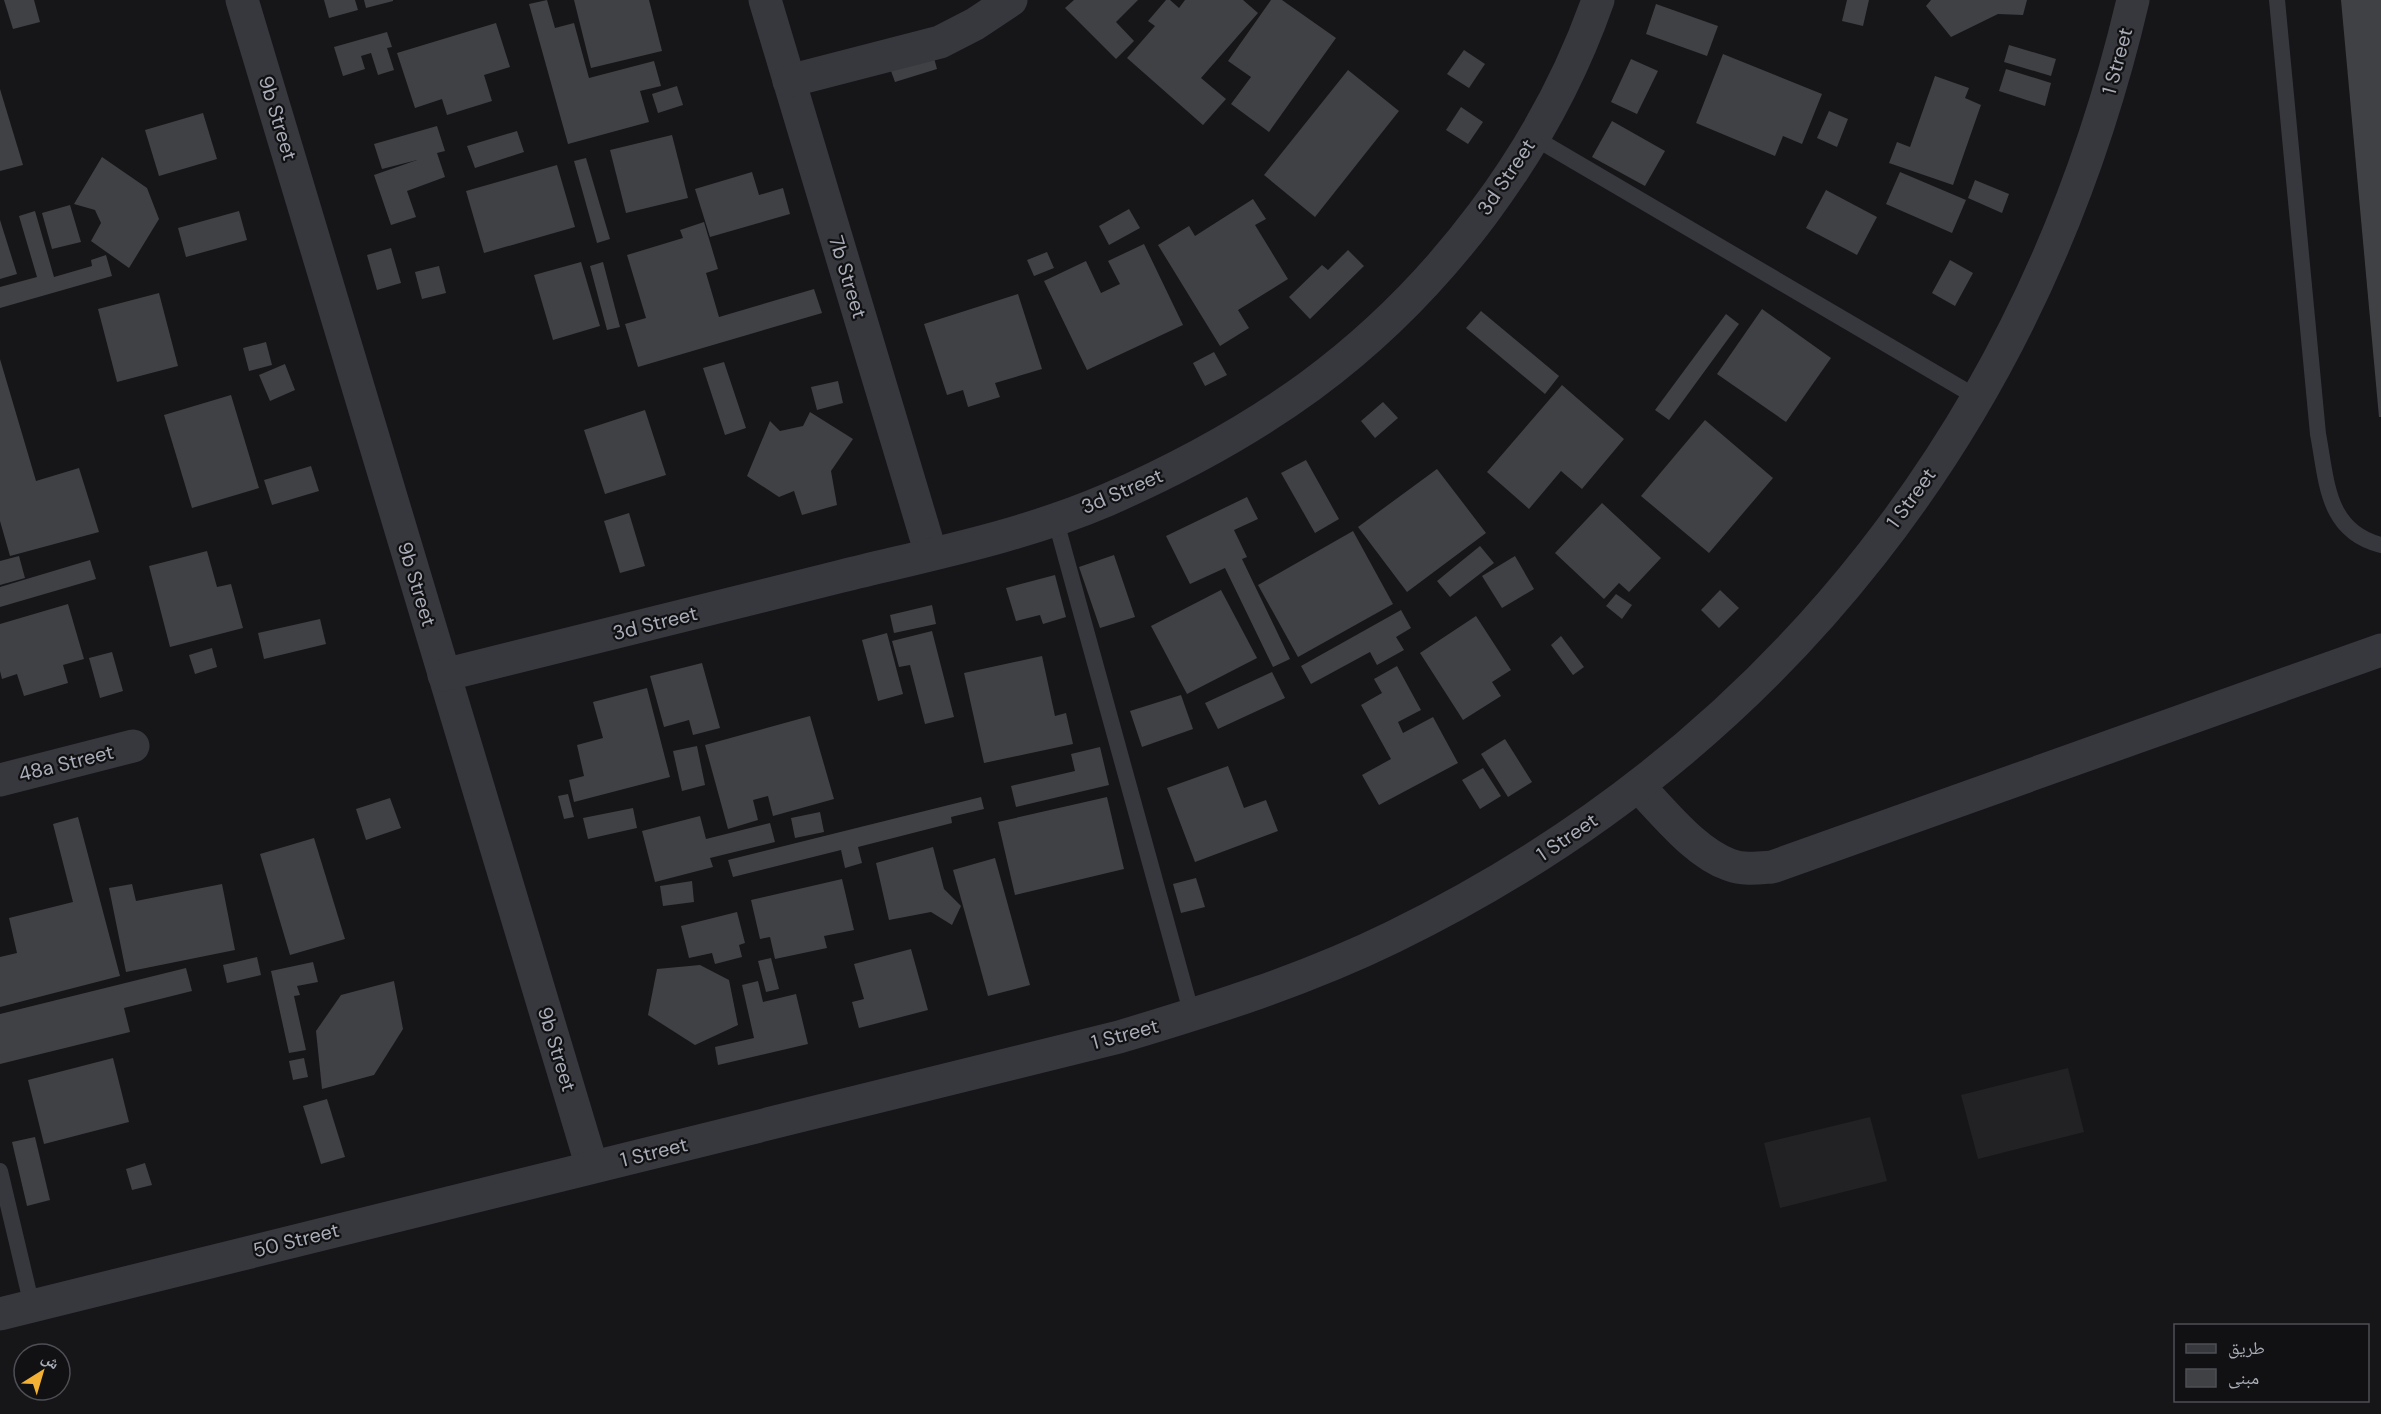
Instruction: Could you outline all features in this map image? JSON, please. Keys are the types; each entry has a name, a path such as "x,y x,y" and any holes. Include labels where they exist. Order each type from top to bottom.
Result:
{"street":[{"name":"9b Street","path":"242,0 592,1167"},
{"name":"7b Street","path":"765,0 931,554"},
{"path":"789,81 940,42 975,24 1011,0"},
{"name":"3d Street","path":"444,675 990,540 1103,502 1210,450 1261,419 1319,379 1382,325 1426,281 1460,242 1491,201 1533,137 1570,68 1598,0"},
{"name":"1 Street","path":"592,1167 1119,1037 1271,988 1392,938 1518,869 1578,830 1638,786 1693,742 1748,692 1799,640 1847,584 1898,518 1952,442 2027,307 2075,195 2118,61 2133,0"},
{"path":"1638,786 1713,858 1732,866 1751,869 1772,867 2381,650"},
{"name":"48a Street","path":"0,780 133,746"},
{"name":"50 Street","path":"0,1314 592,1167"}],"lane":[{"path":"2277,0 2318,434 2330,497 2335,511 2354,534 2367,542 2381,545"},
{"path":"1533,137 1978,398"},
{"path":"1055,518 1192,1015"},
{"path":"0,1171 32,1306"}],"shaded area":[{"path":"2068,1068 2084,1132 1978,1159 1961,1095"},
{"path":"1870,1117 1887,1181 1780,1208 1764,1143"}],"building":[{"path":"4,0 34,0 40,22 13,29"},
{"path":"324,0 355,0 358,10 329,18"},
{"path":"364,0 393,0 393,1 366,8"},
{"path":"547,0 555,28 574,23 589,78 654,61 661,86 640,91 649,122 568,144 529,4"},
{"path":"574,0 649,0 662,51 591,68"},
{"path":"1074,0 1138,0 1116,22 1134,41 1116,59 1065,8"},
{"path":"1166,0 1170,0 1179,8 1185,0 1243,0 1258,13 1201,78 1226,99 1203,125 1127,58 1155,26 1148,21"},
{"path":"1271,0 1282,0 1336,38 1269,132 1231,104 1251,77 1228,61"},
{"path":"1847,0 1869,0 1863,26 1842,21"},
{"path":"1931,0 2027,0 2023,15 1998,14 1951,37 1926,6"},
{"path":"2341,0 2381,0 2381,417 2379,417"},
{"path":"1656,4 1718,26 1707,56 1646,34"},
{"path":"496,23 510,67 484,75 492,101 447,115 442,99 415,108 397,53"},
{"path":"387,32 392,47 387,48 394,70 378,75 371,53 361,56 365,69 343,76 334,47"},
{"path":"2009,45 2056,59 2051,76 2004,62"},
{"path":"1464,50 1485,64 1469,88 1447,74"},
{"path":"1723,54 1822,94 1802,144 1783,136 1775,156 1696,123"},
{"path":"934,58 937,69 895,82 891,71"},
{"path":"1631,59 1658,71 1637,114 1611,102"},
{"path":"2006,69 2051,83 2045,106 1999,91"},
{"path":"1348,70 1399,111 1315,217 1264,175"},
{"path":"1935,76 1969,88 1965,98 1981,105 1953,185 1889,163 1897,142 1910,147"},
{"path":"677,86 683,105 658,113 652,94"},
{"path":"0,89 23,165 0,171"},
{"path":"1461,107 1483,122 1468,144 1446,130"},
{"path":"1829,111 1848,119 1837,147 1817,138"},
{"path":"203,113 217,159 159,176 145,130"},
{"path":"1612,121 1665,151 1645,186 1592,157"},
{"path":"437,126 445,151 437,153 445,177 407,191 416,217 391,225 374,175 417,160 382,169 374,144"},
{"path":"517,131 524,152 475,168 467,146"},
{"path":"672,135 688,198 626,213 610,150"},
{"path":"102,157 147,188 159,219 129,268 91,241 101,223 95,210 74,204"},
{"path":"586,158 610,239 597,243 574,161"},
{"path":"557,165 575,227 484,253 466,191"},
{"path":"752,172 759,195 783,188 790,214 710,237 695,189"},
{"path":"1900,172 1966,200 1952,233 1886,204"},
{"path":"1975,180 2009,194 2002,213 1968,198"},
{"path":"1826,190 1877,217 1857,255 1806,228"},
{"path":"1253,199 1266,219 1255,225 1288,279 1238,310 1249,328 1220,346 1158,245 1189,226 1195,236"},
{"path":"70,205 81,242 52,249 42,213"},
{"path":"1129,209 1140,228 1109,245 1099,226"},
{"path":"35,211 54,277 92,266 91,260 106,255 112,276 0,308 0,287 37,277 19,216"},
{"path":"239,211 247,240 186,257 178,228"},
{"path":"0,220 17,274 0,279"},
{"path":"704,222 718,269 706,273 719,317 814,289 822,313 638,367 625,324 646,318 627,255 683,238 680,230"},
{"path":"1144,244 1183,325 1087,370 1044,281 1086,261 1101,293 1120,284 1108,261"},
{"path":"391,248 401,283 377,290 367,255"},
{"path":"1348,250 1364,266 1310,319 1289,297 1322,265 1328,270"},
{"path":"1047,252 1054,268 1034,276 1027,260"},
{"path":"1950,260 1973,273 1955,306 1932,293"},
{"path":"581,262 600,326 553,340 534,275"},
{"path":"603,262 620,327 607,330 590,266"},
{"path":"439,266 446,293 422,299 415,272"},
{"path":"159,293 178,366 117,382 98,309"},
{"path":"1018,294 1042,369 995,383 1000,397 968,407 963,390 947,395 924,324"},
{"path":"1762,309 1831,358 1786,422 1717,374"},
{"path":"1481,311 1559,376 1545,394 1466,328"},
{"path":"1726,314 1739,324 1669,420 1655,410"},
{"path":"266,342 272,365 249,371 243,348"},
{"path":"1214,352 1227,375 1205,386 1193,363"},
{"path":"0,359 36,481 79,468 99,532 10,556 0,521"},
{"path":"724,362 746,428 725,435 703,368"},
{"path":"285,364 295,390 270,401 259,375"},
{"path":"838,381 843,403 817,410 811,387"},
{"path":"1562,385 1624,439 1582,489 1561,471 1529,509 1487,472"},
{"path":"231,395 259,488 192,508 164,415"},
{"path":"1383,402 1398,418 1375,438 1361,421"},
{"path":"645,410 666,475 605,494 584,430"},
{"path":"810,412 853,439 831,471 837,505 802,515 794,491 779,497 747,476 770,421 780,431 803,426"},
{"path":"1705,420 1773,478 1709,553 1641,496"},
{"path":"1306,460 1339,519 1315,533 1281,473"},
{"path":"311,466 319,491 272,505 264,480"},
{"path":"1437,469 1486,533 1407,592 1358,527"},
{"path":"1247,497 1258,519 1234,530 1247,557 1242,559 1290,659 1273,667 1225,568 1190,584 1166,536"},
{"path":"1602,503 1661,558 1629,592 1619,583 1604,599 1555,553"},
{"path":"629,513 645,566 620,573 604,521"},
{"path":"1353,531 1393,604 1298,657 1258,585"},
{"path":"1480,546 1494,563 1450,597 1437,581"},
{"path":"207,551 217,587 231,584 243,628 170,647 149,566"},
{"path":"1114,555 1135,617 1100,628 1079,567"},
{"path":"19,556 25,578 0,585 0,561"},
{"path":"1515,556 1534,589 1502,608 1482,576"},
{"path":"90,560 96,579 0,607 0,587"},
{"path":"1055,575 1066,617 1043,624 1040,615 1016,621 1006,588"},
{"path":"1221,590 1257,658 1187,694 1151,626"},
{"path":"1720,590 1739,608 1719,628 1701,610"},
{"path":"1616,594 1632,605 1622,619 1606,606"},
{"path":"68,604 84,659 63,665 68,683 24,696 17,674 2,679 0,624"},
{"path":"932,605 936,624 894,633 890,615"},
{"path":"1401,610 1411,628 1396,637 1404,650 1377,665 1370,652 1311,684 1301,666"},
{"path":"1476,616 1511,670 1492,682 1501,696 1463,720 1420,653"},
{"path":"320,619 326,644 264,659 258,633"},
{"path":"932,631 954,717 925,724 910,665 899,667 892,641"},
{"path":"887,633 903,694 878,701 862,640"},
{"path":"1561,636 1584,667 1573,675 1551,645"},
{"path":"212,648 217,667 195,674 189,655"},
{"path":"112,652 123,691 100,698 89,658"},
{"path":"1042,656 1055,716 1066,713 1073,744 984,763 964,673"},
{"path":"702,663 720,728 693,735 689,720 664,727 650,676"},
{"path":"1397,666 1421,710 1398,722 1403,733 1433,717 1458,763 1379,805 1362,775 1391,759 1361,705 1382,693 1374,679"},
{"path":"1272,672 1285,698 1218,729 1205,703"},
{"path":"647,688 670,777 574,802 569,780 584,776 577,745 603,738 593,702"},
{"path":"1181,695 1193,729 1142,747 1130,711"},
{"path":"810,716 834,799 773,816 768,796 753,800 758,820 728,829 705,745"},
{"path":"1505,739 1532,782 1508,797 1481,754"},
{"path":"697,746 705,785 682,791 673,751"},
{"path":"1100,747 1109,785 1016,807 1011,786 1075,771 1071,754"},
{"path":"1228,766 1244,808 1266,800 1278,831 1195,862 1167,788"},
{"path":"1483,768 1501,796 1480,809 1462,780"},
{"path":"568,794 574,817 564,819 558,796"},
{"path":"981,797 984,809 951,817 952,823 858,847 862,863 845,868 841,850 733,877 728,860"},
{"path":"1107,797 1124,869 1015,895 998,822"},
{"path":"390,798 401,828 366,840 356,809"},
{"path":"633,808 637,828 588,839 583,818"},
{"path":"820,812 824,832 795,838 791,818"},
{"path":"700,816 706,839 770,823 775,842 710,858 713,867 655,882 642,831"},
{"path":"78,817 120,976 0,1007 0,957 17,953 9,918 73,902 53,824"},
{"path":"314,838 345,939 290,955 260,854"},
{"path":"933,847 944,889 961,906 952,925 931,912 889,920 876,863"},
{"path":"995,858 1030,985 988,996 953,870"},
{"path":"1196,878 1205,907 1181,913 1173,884"},
{"path":"842,879 854,930 824,936 827,948 775,959 770,937 760,939 751,900"},
{"path":"692,881 694,902 663,906 660,886"},
{"path":"132,884 136,901 222,884 235,950 126,972 109,888"},
{"path":"737,912 745,943 739,945 742,957 715,964 712,953 689,958 681,926"},
{"path":"911,949 928,1010 859,1028 852,1002 864,999 854,964"},
{"path":"257,957 261,975 227,983 223,965"},
{"path":"771,958 779,989 766,992 758,961"},
{"path":"313,962 318,982 297,986 300,995 294,996 306,1050 289,1053 271,971"},
{"path":"700,965 729,980 738,1025 695,1045 648,1015 657,969"},
{"path":"186,968 192,991 124,1008 130,1032 0,1064 0,1014"},
{"path":"394,981 403,1029 374,1075 322,1089 316,1031 341,995"},
{"path":"758,981 763,1002 796,994 808,1044 718,1065 715,1047 754,1038 742,985"},
{"path":"113,1058 129,1122 44,1144 28,1080"},
{"path":"304,1058 308,1077 293,1080 289,1061"},
{"path":"327,1099 345,1157 321,1164 303,1106"},
{"path":"35,1137 50,1200 27,1206 12,1142"},
{"path":"145,1163 152,1185 132,1190 126,1169"}]}
